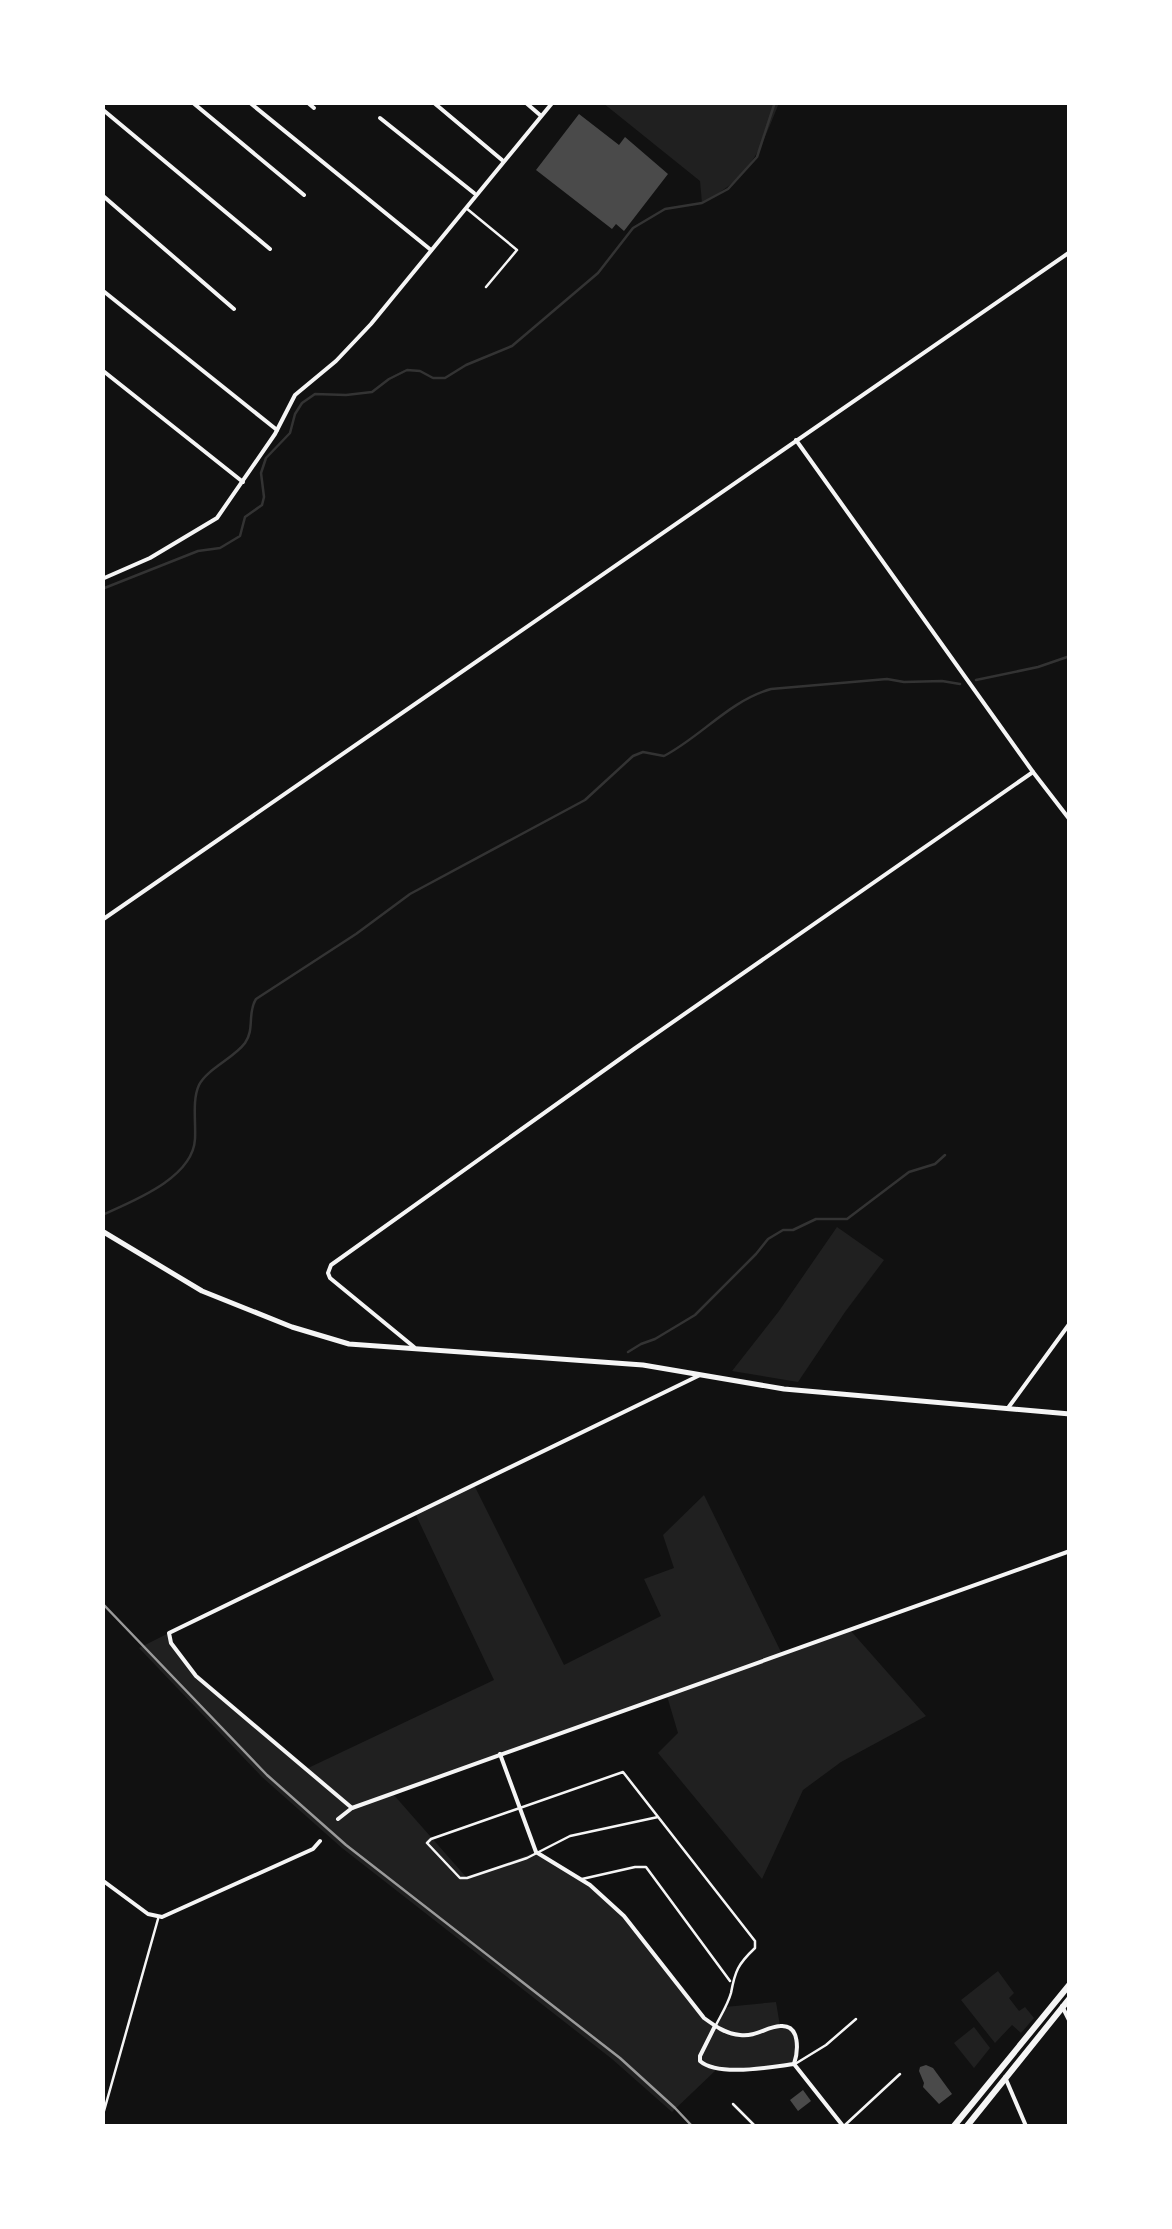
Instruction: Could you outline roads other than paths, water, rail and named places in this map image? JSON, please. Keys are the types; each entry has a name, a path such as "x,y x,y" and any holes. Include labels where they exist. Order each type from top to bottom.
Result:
{"main road":[{"path":"102,1231 202,1291 292,1327 349,1344 642,1365 784,1388 1070,1414"},
{"path":"954,2126 1070,1984"},
{"path":"967,2126 1070,1998"}],"street":[{"path":"192,102 304,196"},
{"path":"249,102 431,250"},
{"path":"307,102 314,108"},
{"path":"432,102 504,161"},
{"path":"524,102 541,116"},
{"path":"102,579 207,526 223,511 278,430 295,394 350,347 552,102"},
{"path":"102,109 270,249"},
{"path":"380,118 476,194"},
{"path":"102,195 234,309"},
{"path":"102,920 1070,252"},
{"path":"102,290 278,430"},
{"path":"102,370 243,482"},
{"path":"796,440 1070,820"},
{"path":"418,1350 330,1278 331,1265 1033,772"},
{"path":"1008,1408 1070,1324"},
{"path":"352,1808 196,1676 171,1644 169,1633 700,1375"},
{"path":"338,1819 352,1808 1070,1551"},
{"path":"500,1754 536,1852 590,1885 624,1916 704,2018 715,2026 739,2035 753,2035 780,2026 795,2033 794,2064"},
{"path":"102,1880 158,1918 314,1850 320,1842"},
{"path":"1062,2006 1070,2022"},
{"path":"715,2026 700,2056 708,2068 730,2070 794,2064"},
{"path":"794,2064 843,2126"},
{"path":"1005,2078 1026,2126"}],"lane":[{"path":"465,207 517,250 486,287"},
{"path":"658,1817 570,1836 527,1858 467,1878 460,1878 427,1843 431,1838 624,1772 755,1942 755,1948 740,1961 715,2026"},
{"path":"581,1879 646,1867 731,1982"},
{"path":"102,2118 158,1918"},
{"path":"794,2064 826,2046 856,2019"},
{"path":"843,2126 900,2074"},
{"path":"733,2104 755,2126"}],"waterway":[{"path":"102,589 198,551 220,548 240,536 245,517 262,505 261,473 266,458 290,433 302,403 315,394 372,392 407,370 445,378 512,346 598,273 633,228 665,209 702,203 728,189 757,157 775,102"},
{"path":"976,680 1070,656"},
{"path":"102,1215 159,1186 184,1165 195,1139 199,1085 245,1043 256,999 410,894 585,800 633,756 643,752 664,756 729,710 771,689 887,679 960,684"},
{"path":"628,1352 695,1315 768,1239 816,1219 847,1219 909,1172 935,1164 945,1155"}],"railway":[{"path":"102,1603 267,1775 346,1845 620,2058 692,2126"}]}
